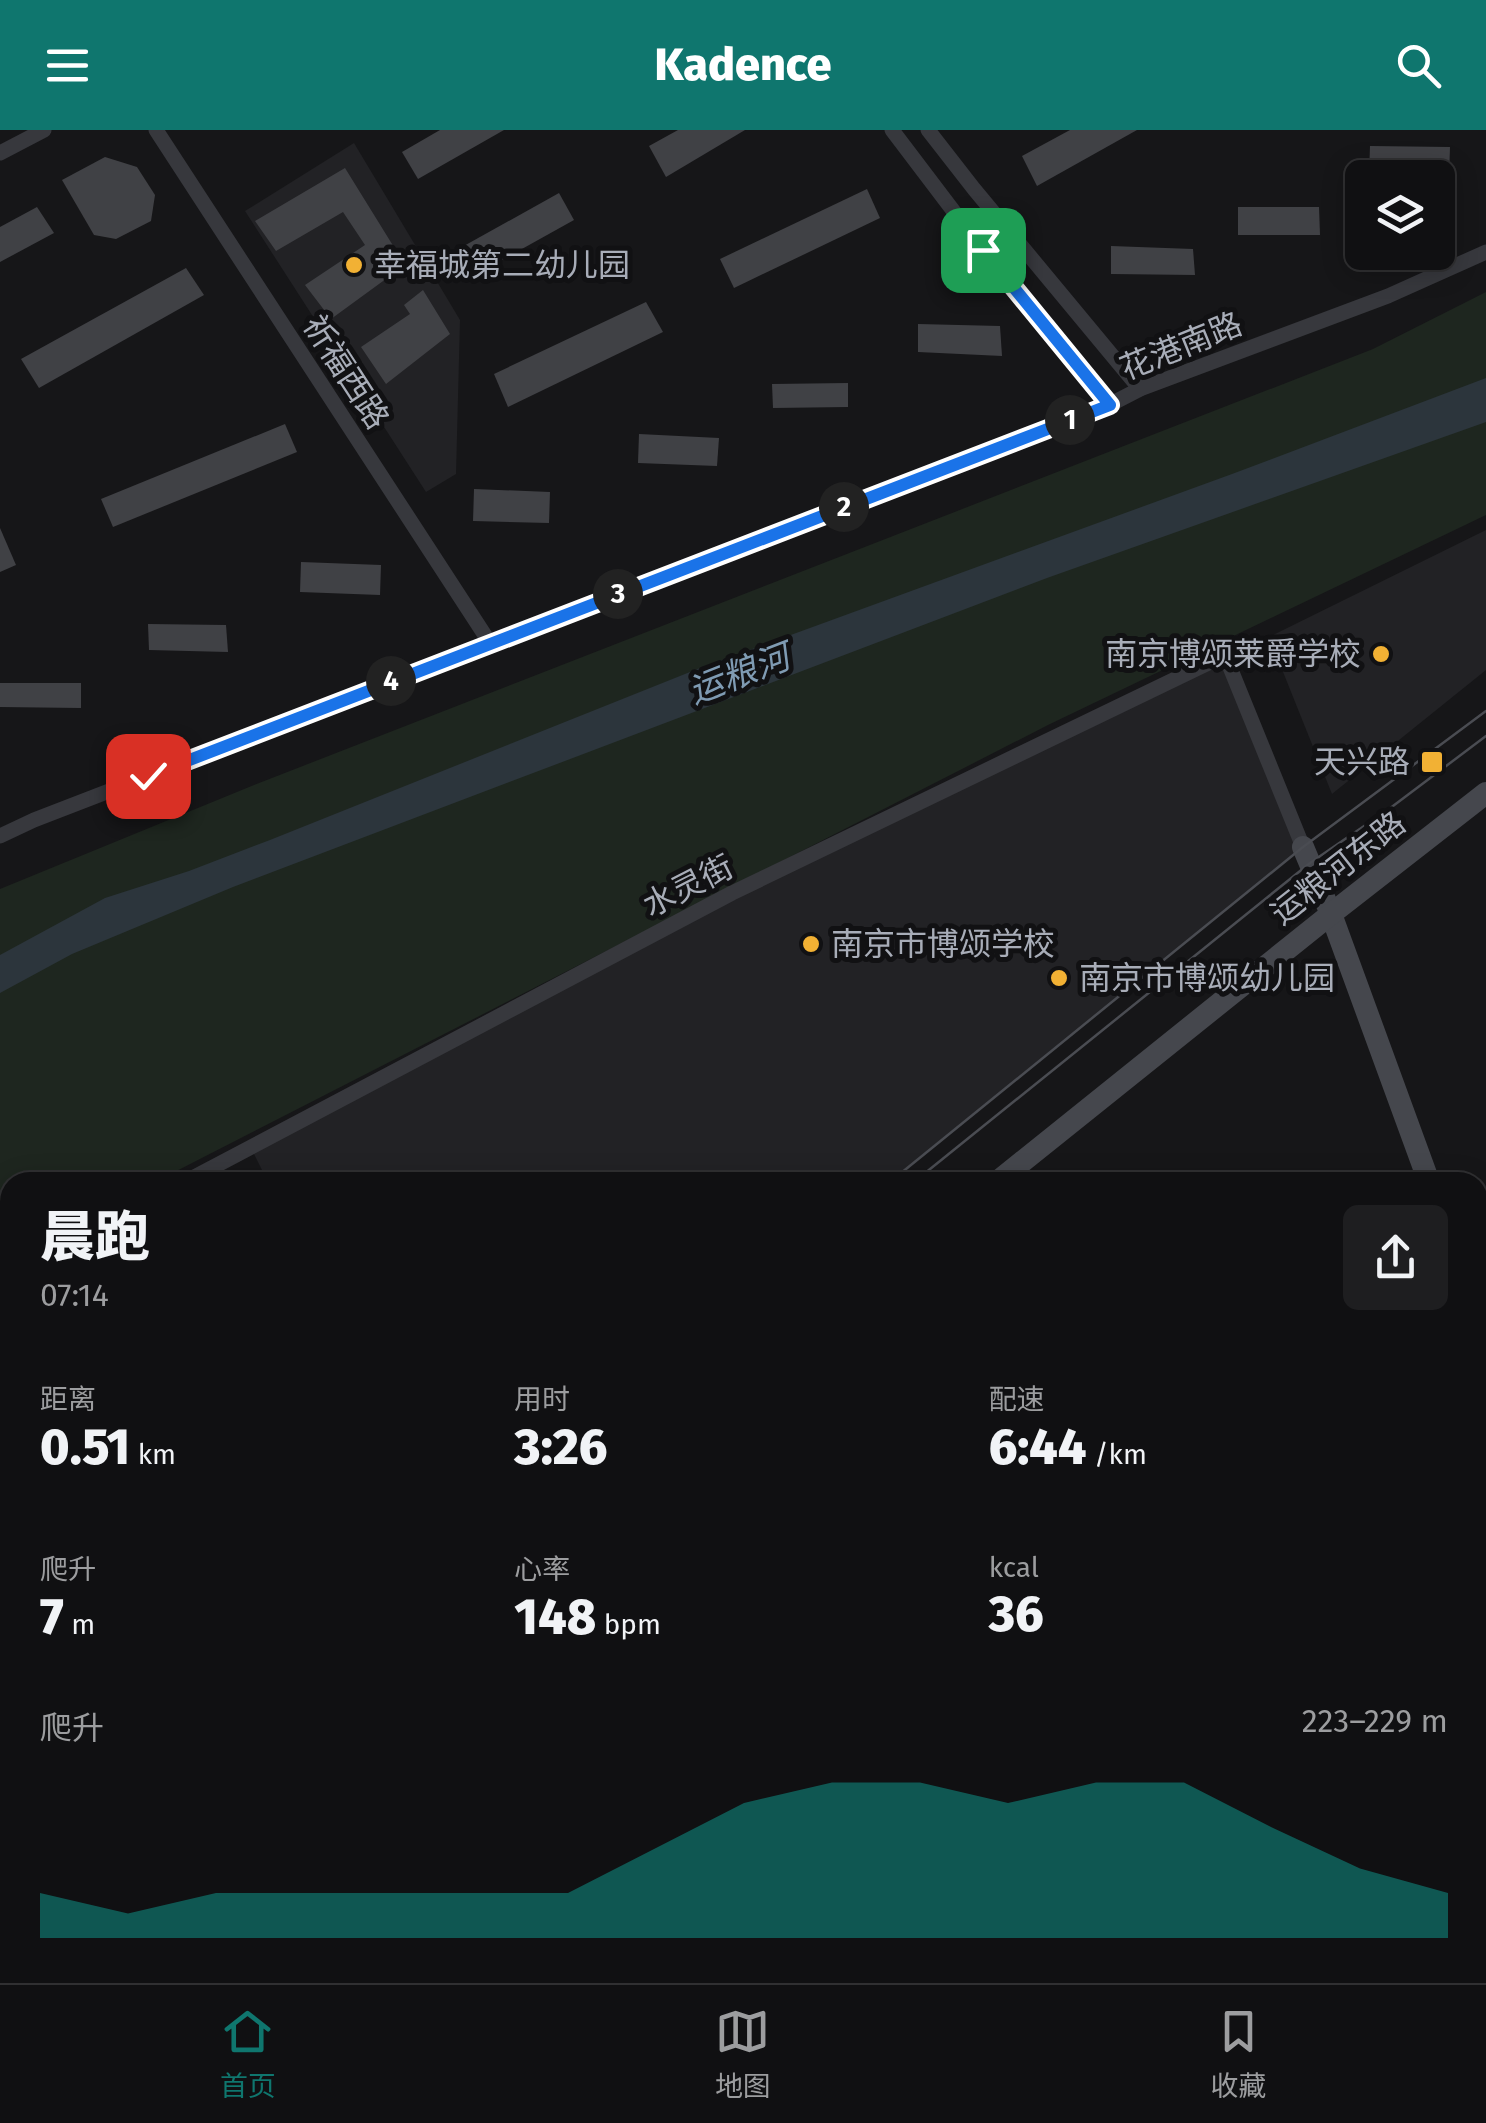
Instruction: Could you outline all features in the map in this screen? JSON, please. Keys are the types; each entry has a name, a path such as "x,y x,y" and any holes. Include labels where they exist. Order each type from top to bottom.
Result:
{"main road":[{"name":"运粮河东路","path":"1008,1172 1486,793"},
{"path":"1303,848 1425,1172"}],"street":[{"path":"0,154 44,130"},
{"name":"祈福西路","path":"156,130 490,644"},
{"path":"892,130 983,250 1110,405"},
{"path":"928,130 1140,388"},
{"name":"花港南路","path":"0,836 1110,405 1140,388 1388,296 1486,252"},
{"name":"水灵街","path":"204,1172 732,893 1225,655 1303,848"}],"shaded area":[{"name":"幸福城第二幼儿园","path":"354,143 460,320 456,474 426,492 245,211"},
{"path":"1486,292 1486,515 1048,725 175,1172 0,1172 0,889 254,785 1373,349"},
{"name":"南京博颂莱爵学校","path":"1486,530 1486,670 1332,794 1269,637"},
{"name":"南京市博颂学校","path":"1225,655 1303,847 901,1172 263,1172 251,1148 966,779"}],"water":[{"name":"运粮河","path":"1486,378 1486,422 1047,578 233,887 72,954 0,993 0,955 105,898 270,840 700,668"}],"building":[{"path":"440,130 504,130 418,179 402,152"},
{"path":"678,130 745,130 666,177 649,146"},
{"path":"1070,130 1137,130 1037,186 1022,156"},
{"path":"1370,146 1450,147 1450,160 1370,160"},
{"path":"105,157 137,167 155,195 151,221 116,239 94,235 62,180"},
{"path":"345,168 405,265 331,319 305,285 365,245 343,212 276,251 255,221"},
{"path":"867,189 880,218 734,288 720,259"},
{"path":"559,193 574,220 477,274 462,247"},
{"path":"37,207 54,233 0,262 0,227"},
{"path":"1238,207 1319,207 1320,235 1238,235"},
{"path":"1111,246 1193,249 1195,275 1111,274"},
{"path":"186,268 204,295 39,388 21,359"},
{"path":"423,290 450,334 386,384 361,347 410,314 404,305"},
{"path":"646,302 663,332 508,407 494,374"},
{"path":"918,324 1000,326 1002,356 918,352"},
{"path":"848,383 848,407 773,408 772,384"},
{"path":"285,424 297,452 113,527 101,499"},
{"path":"639,434 719,438 717,466 638,463"},
{"path":"474,489 550,492 549,523 473,521"},
{"path":"0,528 16,565 0,572"},
{"path":"301,562 381,565 380,595 300,592"},
{"path":"148,624 226,625 228,652 149,650"},
{"path":"0,683 81,683 81,708 0,707"}],"tram line":[{"path":"902,1172 1303,847 1486,711"},
{"path":"926,1172 1310,863 1486,736"}],"place":[{"name":"幸福城第二幼儿园","path":"354,265"},
{"name":"南京博颂莱爵学校","path":"1381,654"},
{"name":"天兴路","path":"1432,762"},
{"name":"南京市博颂学校","path":"811,944"},
{"name":"南京市博颂幼儿园","path":"1059,978"}],"route":[{"path":"148,776 1110,405 983,250"}]}
